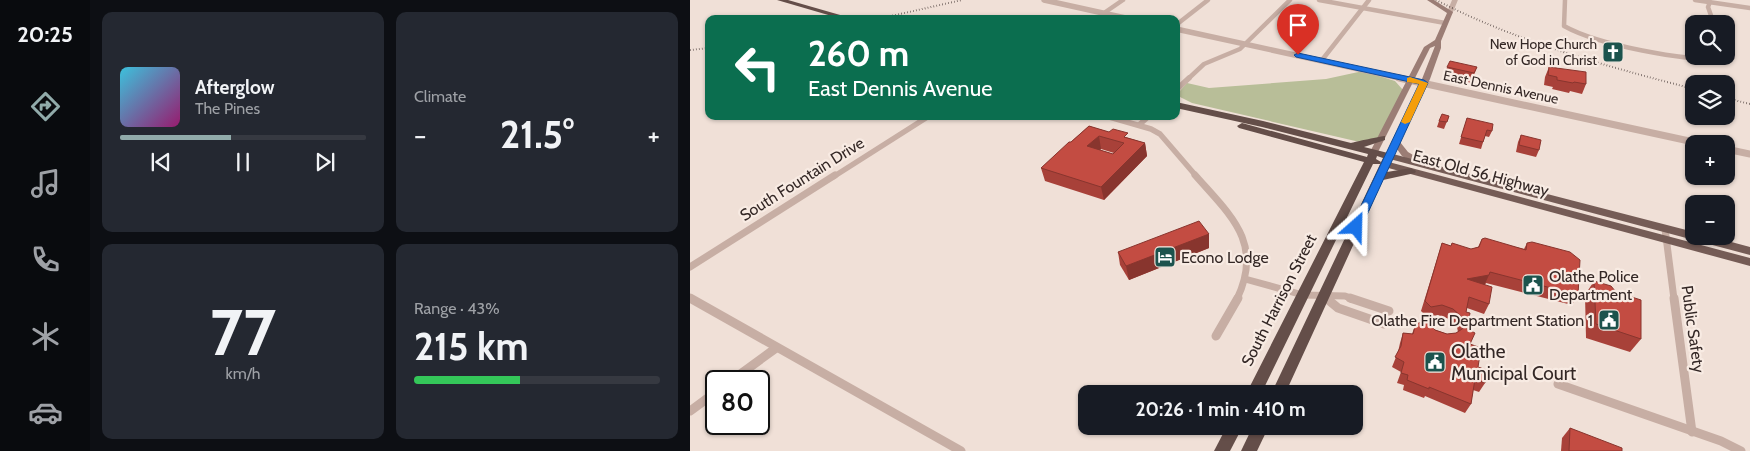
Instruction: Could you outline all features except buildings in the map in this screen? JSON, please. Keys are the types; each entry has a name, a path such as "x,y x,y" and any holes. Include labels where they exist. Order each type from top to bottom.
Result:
{"highway":[{"path":"780,0 837,15"},
{"name":"East Old 56 Highway","path":"1180,106 1258,131 1338,147 1387,160"},
{"path":"1338,147 1366,144 1382,138"},
{"path":"1338,147 1356,164 1362,178"},
{"name":"South Harrison Street","path":"1258,385 1373,156"},
{"name":"South Harrison Street","path":"1282,385 1387,160"},
{"path":"1379,178 1410,171"},
{"path":"1222,451 1230,435"},
{"path":"1249,451 1257,435"}],"main road":[{"path":"1430,0 1450,12"},
{"name":"South Harrison Street","path":"1387,160 1424,83 1438,48 1438,40 1450,12"},
{"name":"South Harrison Street","path":"1373,156 1427,47 1438,40"},
{"path":"1396,142 1404,154 1426,166"},
{"name":"East Old 56 Highway","path":"1387,160 1426,166 1666,234 1750,262"},
{"name":"East Old 56 Highway","path":"1387,160 1410,171 1666,234 1750,251"}],"street":[{"path":"1044,0 1113,15"},
{"path":"1104,13 1124,0"},
{"path":"1180,22 1208,0"},
{"path":"1180,86 1204,64 1234,53 1246,44 1290,0"},
{"path":"1319,0 1445,23"},
{"path":"1322,60 1369,0"},
{"name":"South Harrison Street","path":"1450,12 1455,0"},
{"path":"1565,0 1564,26 1572,31 1639,48 1685,56"},
{"path":"1698,0 1750,8"},
{"path":"1710,2 1708,7 1711,15"},
{"name":"East Dennis Avenue","path":"1180,30 1685,140"},
{"name":"South Fountain Drive","path":"690,267 924,120"},
{"path":"1121,120 1151,129 1160,134 1238,225 1243,235 1246,249 1245,279 1241,295 1216,336"},
{"path":"1139,125 1145,120"},
{"path":"1735,151 1750,154"},
{"name":"Public Safety","path":"1666,234 1692,432"},
{"path":"1245,279 1303,296 1345,296 1389,311"},
{"path":"1324,296 1338,308 1384,324"},
{"path":"690,298 961,451"},
{"path":"746,370 776,348"},
{"path":"1558,384 1721,441 1741,451"},
{"path":"690,411 705,400"}],"green space":[{"path":"1363,71 1395,81 1403,90 1380,138 1364,143 1192,103 1180,97 1180,91 1187,83 1209,88 1326,79"}],"railway":[{"path":"896,15 962,0"},
{"path":"1436,0 1530,41 1595,62 1685,87"},
{"path":"690,50 705,48"},
{"path":"1735,100 1750,104"}],"slow traffic":[{"path":"1405,122 1424,83 1410,80"}],"place":[{"name":"New Hope Church of God in Christ","path":"1613,52"},
{"name":"Econo Lodge","path":"1165,257"},
{"name":"Olathe Police Department","path":"1533,285"},
{"name":"Olathe Fire Department Station 1","path":"1609,320"},
{"name":"Olathe Municipal Court","path":"1435,362"}],"route":[{"path":"1298,55 1424,83 1356,227"}]}
